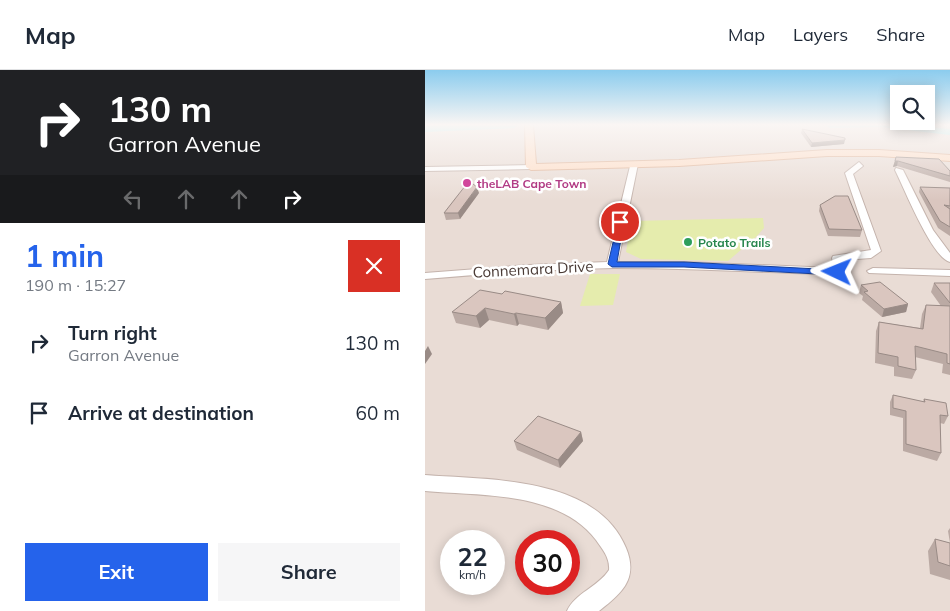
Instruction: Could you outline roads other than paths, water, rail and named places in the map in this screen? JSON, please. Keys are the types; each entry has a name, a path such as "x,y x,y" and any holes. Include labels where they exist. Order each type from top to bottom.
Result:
{"street":[{"path":"530,150 531,166"},
{"path":"425,169 700,162 827,153 879,153 950,158"},
{"path":"612,264 633,164"},
{"name":"Connemara Drive","path":"425,276 612,264 684,265 836,273 840,270 837,258 841,256 871,255 876,251 849,173 859,164"},
{"path":"899,170 943,253 950,259"},
{"path":"873,271 950,272"},
{"path":"425,483 550,497 584,513 612,543 621,559 622,566 617,581 579,611"}],"place":[{"name":"theLAB Cape Town","path":"467,183"},
{"name":"Potato Trails","path":"688,242"}]}
